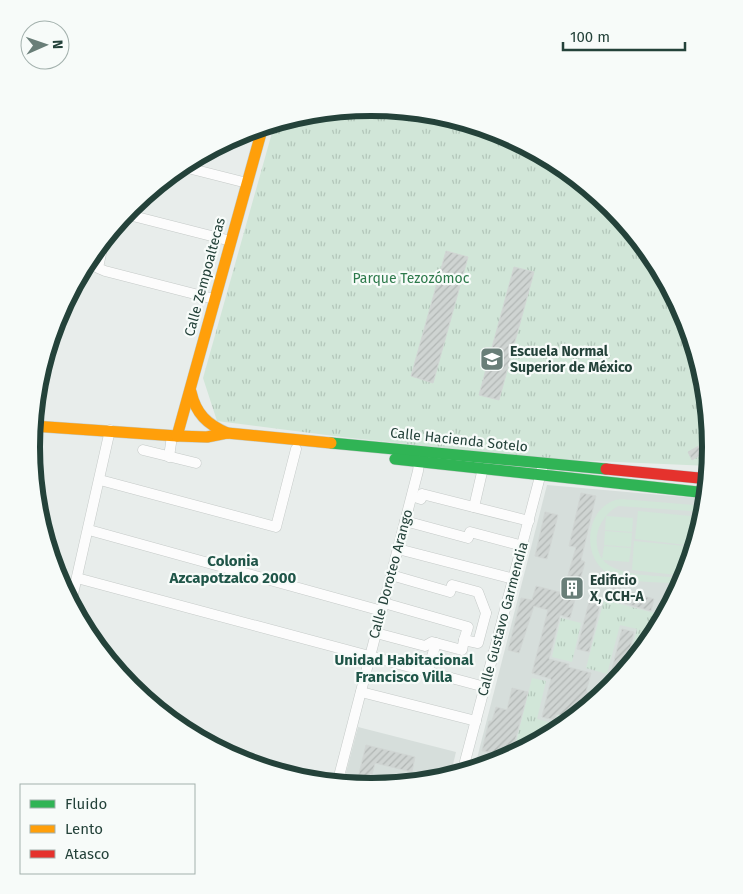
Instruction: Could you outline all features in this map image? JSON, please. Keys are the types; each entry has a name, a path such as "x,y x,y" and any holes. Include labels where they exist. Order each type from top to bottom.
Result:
{"street":[{"name":"Calle Zempoaltecas","path":"175,436 191,389 261,135"},
{"path":"191,169 247,183"},
{"path":"134,216 231,241"},
{"path":"100,257 98,268 105,271 214,300"},
{"path":"191,389 193,404 198,416 207,424 228,433"},
{"name":"Calle Hacienda Sotelo","path":"41,426 175,436 207,437 228,433 542,469 700,492"},
{"path":"73,593 110,430"},
{"path":"169,457 175,436"},
{"name":"Calle Hacienda Sotelo","path":"207,437 218,441 296,449 420,456 483,468 542,469 701,479"},
{"path":"100,480 276,527 296,449"},
{"path":"143,450 196,463"},
{"name":"Calle Doroteo Arango","path":"339,777 412,496 420,456"},
{"path":"474,507 483,468"},
{"name":"Calle Gustavo Garmendia","path":"464,765 542,469"},
{"path":"412,496 421,499 422,494 529,520"},
{"path":"405,521 468,538 470,532 523,546"},
{"path":"89,530 383,607 468,626 462,650 436,643 425,646 376,633"},
{"path":"398,549 514,579"},
{"path":"391,575 450,592 452,585 478,592 486,613 478,643 464,640"},
{"path":"77,578 485,687"},
{"path":"486,613 504,618"},
{"path":"427,673 436,643"},
{"path":"361,692 476,721"}],"shaded area":[{"path":"547,485 699,498 692,533 669,594 647,631 621,666 590,696 556,723 518,744 476,762"},
{"path":"358,727 456,752 452,768 436,772 393,778 345,778"}],"green space":[{"name":"Parque Tezozómoc","path":"372,115 415,118 478,133 537,160 573,184 621,228 659,281 678,320 685,340 697,382 702,425 702,466 547,459 342,437 217,421 203,378 273,131 307,122 350,116"},
{"path":"621,499 698,505 697,511 618,506 606,516 598,530 598,552 602,559 604,546 631,548 629,562 603,560 609,566 629,573 676,577 674,584 645,582 616,577 599,566 593,556 590,544 591,532 594,520 600,510 609,503"},
{"path":"638,511 696,517 688,545 635,539"},
{"path":"606,516 633,518 632,532 605,530"},
{"path":"605,531 632,533 631,547 604,545"},
{"path":"634,541 688,546 678,575 632,570"},
{"path":"604,600 658,614 631,653 637,629 620,625 607,674 586,668"},
{"path":"561,618 581,623 572,662 552,657"},
{"path":"532,678 546,681 537,719 549,722 548,728 515,745"},
{"path":"558,715 564,717 556,723"}],"building":[{"path":"446,251 468,257 433,383 411,376"},
{"path":"514,267 534,272 499,400 479,395"},
{"path":"703,444 703,454 692,460 688,452"},
{"path":"581,493 596,496 581,560 585,562 570,618 560,615 549,659 569,664 568,667 591,673 586,692 593,694 565,716 556,714 555,720 542,717 551,679 532,673 548,610 534,606 519,653 508,650 521,598 532,600 536,586 563,593 576,547 569,546"},
{"path":"545,512 558,515 547,559 535,556"},
{"path":"613,587 654,599 651,611 609,599"},
{"path":"589,602 600,605 589,652 577,649"},
{"path":"622,629 634,632 628,657 610,677"},
{"path":"512,688 528,692 514,746 497,754 482,751 489,721 492,721 496,707 507,710"},
{"path":"366,745 415,757 412,772 375,763 371,778 358,778"}],"traffic: fast":[{"path":"331,443 606,469"},
{"path":"395,459 700,492"}],"traffic: slow":[{"path":"177,436 261,135"},
{"path":"191,392 193,400 203,417 227,433"},
{"path":"41,427 177,436 207,437 227,433 331,443"}],"traffic: jam":[{"path":"606,469 701,478"}],"place":[{"name":"Escuela Normal Superior de México","path":"492,359"},
{"name":"Edificio X, CCH-A","path":"572,588"}],"district":[{"name":"Colonia Azcapotzalco 2000","path":"233,570"},
{"name":"Unidad Habitacional Francisco Villa","path":"404,668"}]}
